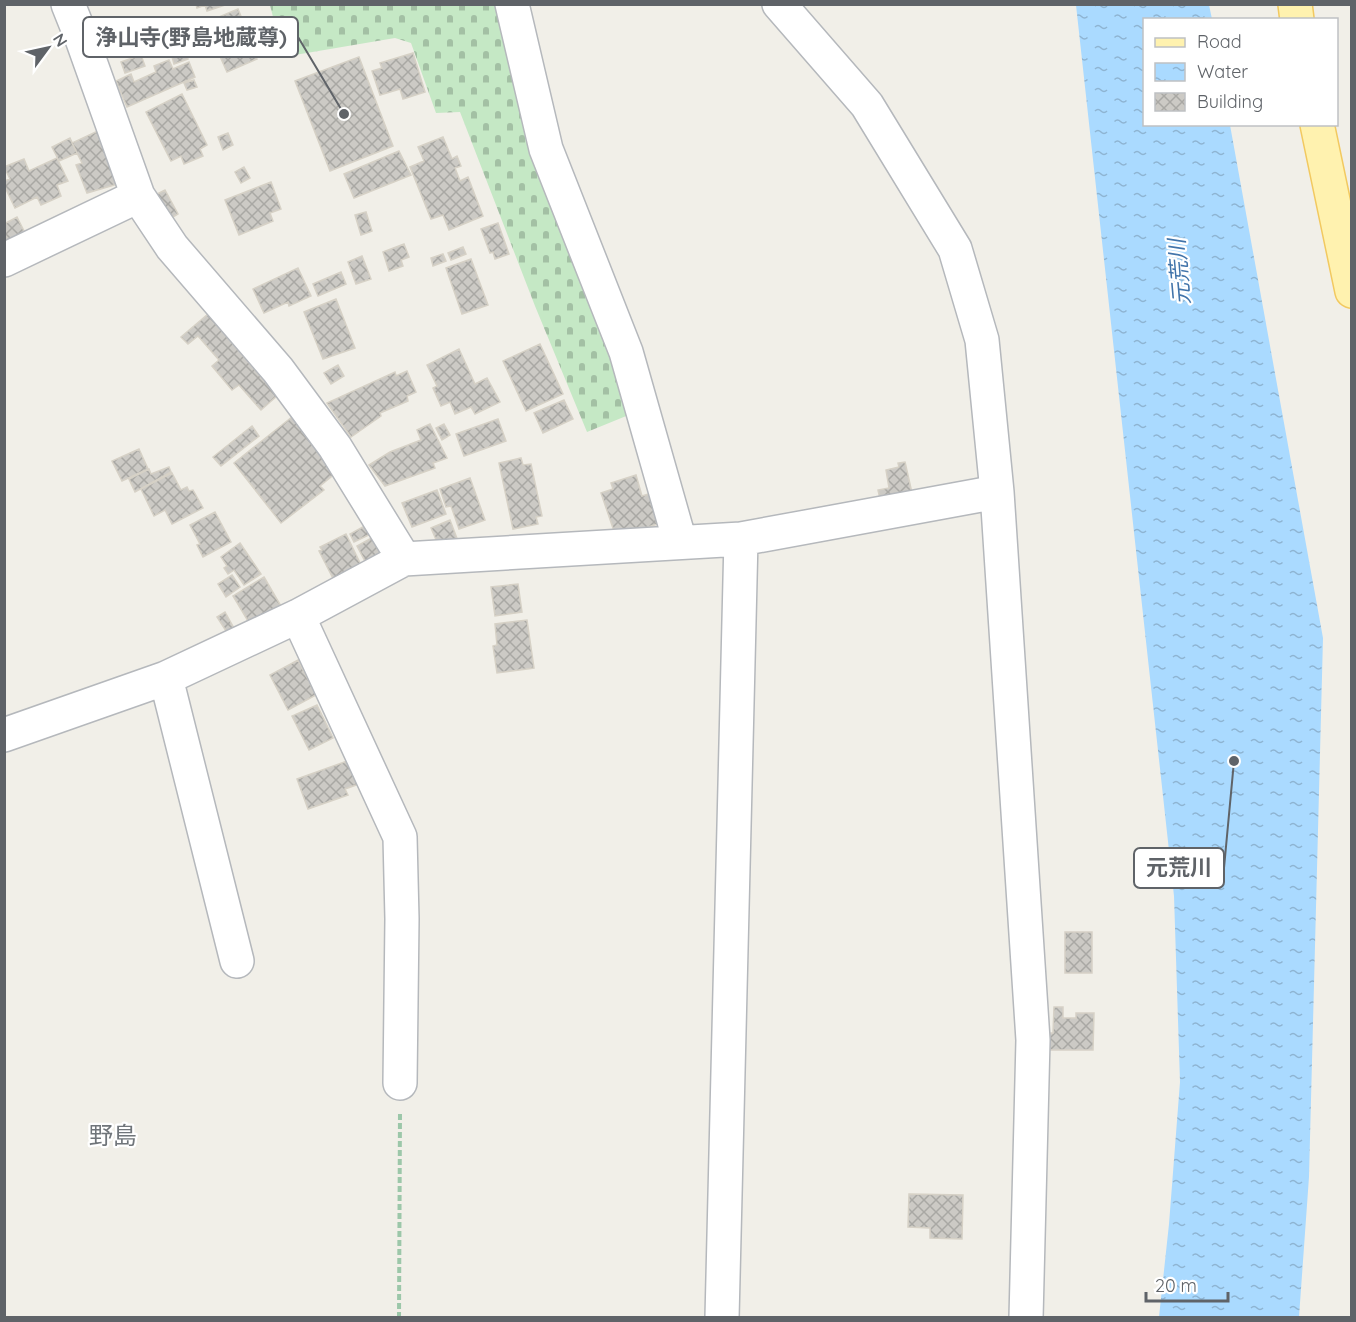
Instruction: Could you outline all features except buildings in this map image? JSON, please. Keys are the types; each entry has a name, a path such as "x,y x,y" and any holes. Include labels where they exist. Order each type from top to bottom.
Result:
{"main road":[{"path":"1317,126 1352,291"}],"street":[{"path":"68,4 138,196 172,247 278,370 328,438 404,559"},
{"path":"512,4 546,149 626,352 680,542"},
{"path":"778,4 867,105 955,249 982,340 997,492 1033,1040 1026,1317"},
{"path":"4,260 138,196"},
{"path":"4,735 166,678 298,616 404,559 741,539 997,492"},
{"path":"722,1317 741,539"},
{"path":"298,616 400,837 402,919 400,1083"},
{"path":"166,678 237,961"}],"path":[{"path":"399,1317 400,1083"}],"green space":[{"path":"270,5 501,5 636,412 587,432 535,306 460,112 436,113 411,43 395,38 283,57"}],"water":[{"path":"1076,5 1209,5 1212,18 1143,18 1143,126 1230,126 1323,638 1309,1177 1299,1317 1159,1317 1180,1082 1174,896"}],"place":[{"name":"浄山寺(野島地蔵尊)","path":"344,114"},
{"name":"元荒川","path":"1234,761"}],"district":[{"name":"野島","path":"113,1136"}]}
